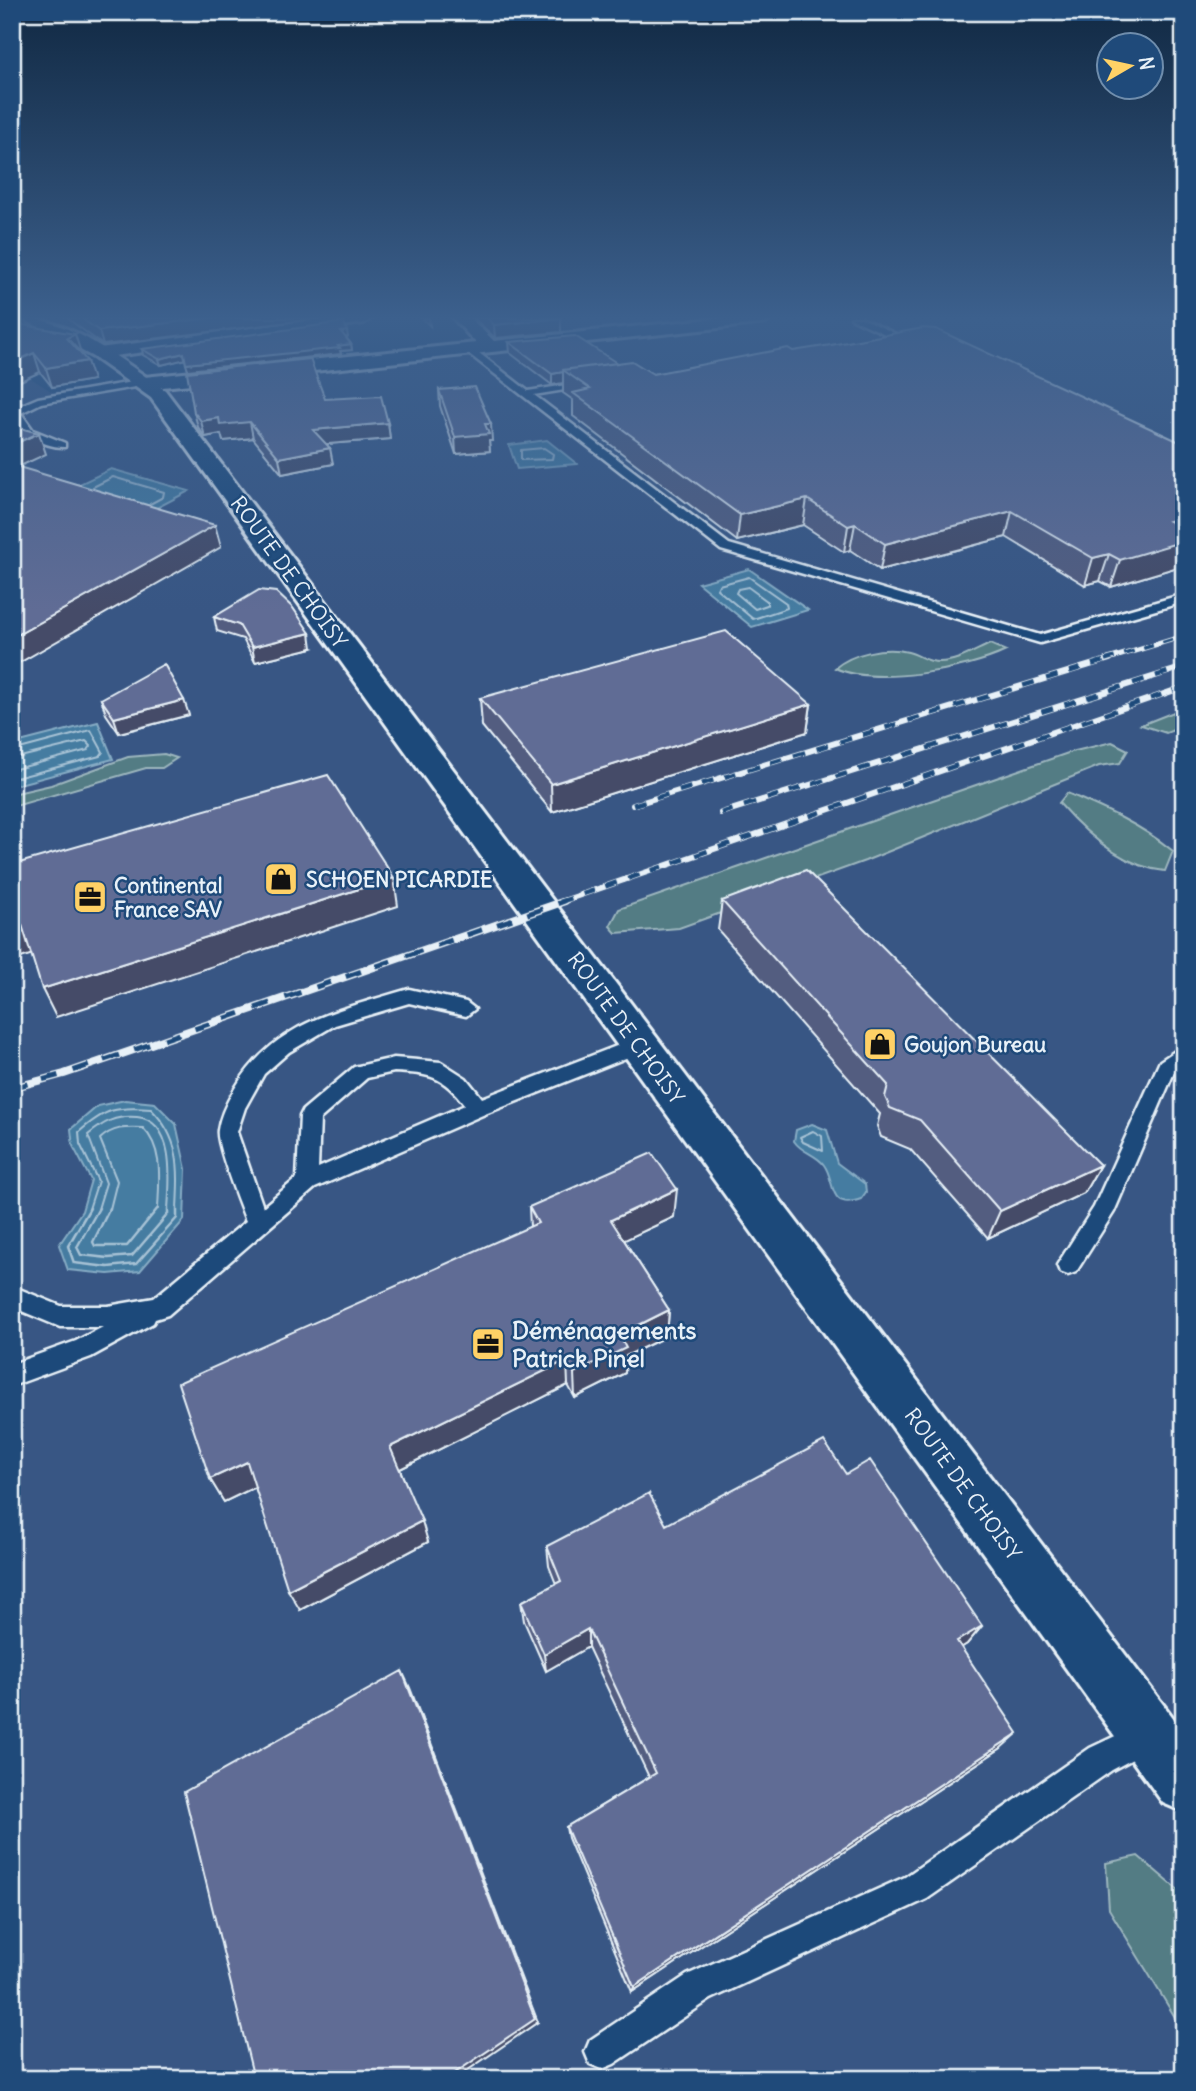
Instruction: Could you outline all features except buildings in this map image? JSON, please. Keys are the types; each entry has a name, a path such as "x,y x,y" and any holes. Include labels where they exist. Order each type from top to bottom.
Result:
{"street":[{"name":"ROUTE DE CHOISY","path":"174,416 1184,1782"}],"lane":[{"path":"17,416 29,432 61,445"},
{"path":"553,416 725,547 1040,639 1184,598"},
{"path":"257,1223 227,1132 235,1107 257,1069 282,1048 328,1020 395,1000 409,996 466,1009"},
{"path":"12,1375 83,1349 160,1308 307,1182 478,1108 610,1059 639,1045"},
{"path":"1068,1265 1103,1212 1167,1066 1184,1052"},
{"path":"307,1182 310,1116 361,1072 394,1065 434,1066 459,1083 478,1108"},
{"path":"12,1296 60,1317 108,1316 160,1308"},
{"path":"602,2052 699,1987 916,1888 1101,1759 1149,1735"}],"shaded area":[{"path":"12,416 1184,416 1184,2079 12,2079"}],"green space":[{"path":"990,644 1006,651 968,664 921,673 873,676 835,668 851,658 879,650 899,650 930,661 946,662"},
{"path":"1184,708 1184,726 1166,733 1141,725"},
{"path":"1112,742 1128,750 1120,763 1099,766 865,861 679,928 616,933 610,926 619,909 1071,752"},
{"path":"164,754 177,758 162,768 146,768 12,807 12,794 51,785 128,757"},
{"path":"1067,793 1135,825 1173,851 1165,871 1135,863 1094,837 1059,803"},
{"path":"1138,1856 1184,1895 1184,2032 1109,1909 1106,1863"}],"water":[{"path":"547,440 577,464 517,469 509,445"},
{"path":"111,469 189,491 147,513 67,490"},
{"path":"749,569 808,610 752,627 698,583"},
{"path":"98,722 113,759 12,786 12,744"},
{"path":"125,1100 155,1103 176,1124 186,1169 184,1220 140,1271 108,1274 68,1270 59,1245 82,1211 91,1180 73,1146 71,1129 98,1106"},
{"path":"812,1124 827,1130 837,1163 865,1184 866,1192 861,1199 850,1202 838,1198 824,1165 794,1141 796,1130"}],"railway":[{"path":"1105,660 1184,636"},
{"path":"633,805 1110,659"},
{"path":"721,813 1184,667"},
{"path":"560,902 1184,687"},
{"path":"12,1088 64,1074 565,901"}],"place":[{"name":"SCHOEN PICARDIE","path":"281,879"},
{"name":"Continental France SAV","path":"90,897"},
{"name":"Goujon Bureau","path":"880,1044"},
{"name":"Déménagements Patrick Pinel","path":"488,1344"}]}
